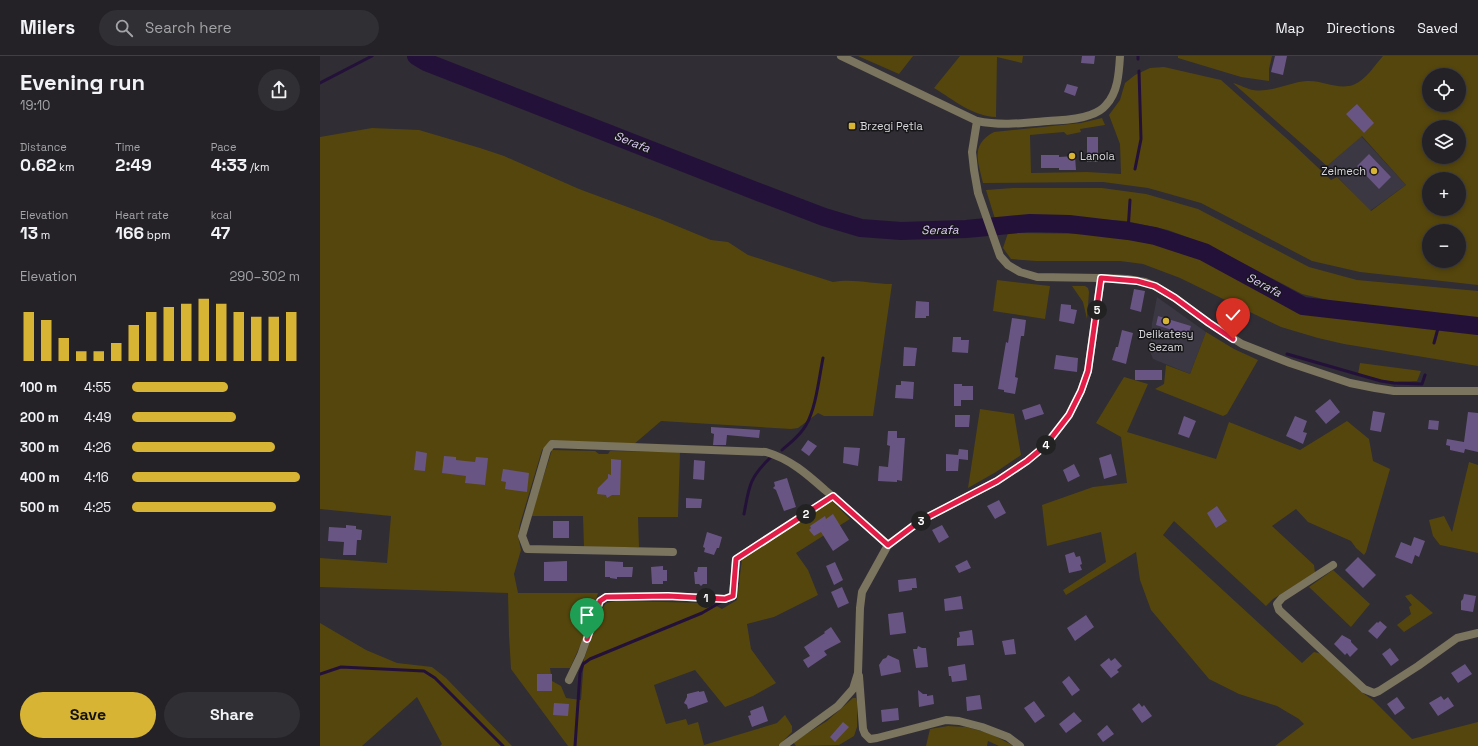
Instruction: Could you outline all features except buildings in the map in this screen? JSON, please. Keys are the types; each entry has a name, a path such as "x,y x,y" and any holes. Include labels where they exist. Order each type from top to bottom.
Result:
{"street":[{"path":"841,56 977,121 997,124 1074,119 1096,113 1105,107 1113,96 1119,72 1120,56"},
{"path":"977,121 972,152 978,193 997,250 1004,262 1015,270 1026,275 1036,277 1101,278 1137,281 1155,286 1242,344 1350,383 1394,391 1478,391"},
{"path":"1020,746 1008,737 982,727 958,721 946,720 870,739 865,734 863,729 858,673 860,608 862,592 888,545 920,521 997,481 1027,461 1045,446 1069,415 1081,391 1088,371 1101,278"},
{"path":"673,552 527,549 522,536 547,450 552,444 766,452 779,456 800,468 888,545"},
{"path":"569,680 581,655 600,601 606,597 668,596 725,599 733,596 736,559 833,496"},
{"path":"1333,565 1282,598 1277,604 1279,610 1369,692 1374,693 1379,691 1418,666 1457,638 1478,633"},
{"path":"783,746 838,706 853,688 858,673"}],"shaded area":[{"path":"858,56 913,56 899,74"},
{"path":"960,56 1023,56 1022,63 997,57 996,117 971,111 934,88"},
{"path":"1178,56 1272,56 1269,69 1269,81 1241,77 1178,58"},
{"path":"1383,56 1478,56 1478,285 1360,272 1312,261 1201,203 1148,188 1103,182 983,183 978,161 979,148 981,142 994,132 1081,123 1102,118 1105,125 1080,129 1081,132 1067,135 1064,132 1030,135 1031,173 1087,172 1121,174 1120,144 1109,115 1120,100 1125,83 1135,75 1150,68 1164,67 1221,80 1331,180 1337,177 1371,211 1406,185 1362,136 1327,166 1233,83 1260,91 1307,81 1335,86 1347,86 1358,83 1370,72"},
{"path":"372,128 419,130 504,156 579,189 660,219 711,240 728,242 748,255 833,282 855,281 892,284 873,416 824,416 818,413 798,428 791,429 661,421 633,445 553,442 542,450 520,524 518,536 521,550 514,574 518,593 598,593 584,637 570,668 550,668 552,681 561,686 566,698 581,700 584,659 600,612 606,603 616,601 711,603 722,609 737,600 742,559 829,502 833,502 850,519 796,553 808,570 818,595 774,617 747,624 751,649 776,683 753,696 725,707 695,670 654,685 666,724 686,719 688,725 698,722 704,745 777,723 785,715 792,726 792,732 778,746 568,746 511,669 508,593 320,587 320,558 387,563 391,516 320,509 320,137"},
{"path":"1361,136 1406,185 1370,211 1327,166"},
{"path":"1013,188 1102,188 1146,194 1198,209 1309,267 1357,280 1478,291 1478,319 1332,301 1302,294 1206,244 1168,230 1126,221 1053,216 996,222 986,190"},
{"path":"1008,233 1108,234 1161,246 1209,260 1307,314 1478,334 1478,366 1344,344 1281,327 1180,278 1143,264 1120,261 1036,261 1011,259 1003,248"},
{"path":"997,280 1050,286 1045,319 993,311"},
{"path":"1072,286 1085,286 1088,288 1087,319 1083,302"},
{"path":"1157,297 1206,332 1190,374 1153,359 1150,351 1152,323"},
{"path":"1206,332 1234,349 1258,360 1227,414 1223,416 1155,389 1164,384 1166,365 1190,374"},
{"path":"1360,363 1421,371 1417,381 1392,382 1358,374"},
{"path":"1124,377 1148,384 1127,432 1216,459 1229,422 1300,450 1347,421 1369,439 1373,461 1390,469 1366,552 1364,555 1351,541 1308,522 1296,509 1272,526 1314,565 1315,573 1273,599 1266,606 1174,521 1163,535 1302,663 1314,652 1322,654 1360,691 1373,700 1412,739 1478,722 1478,746 1275,746 1304,724 1299,719 1277,706 1239,694 1209,679 1151,610 1140,580 1136,552 1066,595 1063,590 1106,562 1101,532 1047,546 1042,505 1093,487 1127,483 1121,437 1096,423"},
{"path":"980,409 1014,414 1021,455 996,472 968,488"},
{"path":"552,450 595,451 599,454 608,454 610,451 680,452 678,517 638,517 639,547 584,547 583,516 531,516"},
{"path":"1469,462 1478,465 1478,553 1440,545 1433,536 1429,520 1444,516 1452,532"},
{"path":"1333,570 1370,604 1351,627 1309,587"},
{"path":"1411,594 1433,613 1404,632 1397,625 1411,614 1409,607 1412,605 1405,596"},
{"path":"320,623 366,650 397,663 432,667 446,678 512,746 440,746 442,744 417,697 362,746 320,746"},
{"path":"853,698 856,698 857,702 857,727 854,736 839,745 796,746 793,742 827,721"},
{"path":"948,726 966,727 989,733 1014,746 999,746 988,741 987,746 926,746 930,729"}],"waterway":[{"path":"320,83 372,56"},
{"name":"Serafa","path":"416,56 426,62 761,193 824,217 861,228 901,231 966,229 1030,223 1069,224 1128,231 1155,236 1204,252 1303,306 1478,326"},
{"path":"1135,169 1141,139 1139,71"},
{"path":"1128,231 1130,200"},
{"path":"1434,343 1440,321"},
{"path":"1287,354 1381,381 1394,383 1422,384 1425,375"},
{"path":"782,450 795,439 806,425 817,393 823,358"},
{"path":"744,514 751,483 758,471 770,458"},
{"path":"575,746 580,673 583,664 590,659 702,613 721,602"},
{"path":"320,674 341,667 424,671 435,678 503,746"}],"place":[{"name":"Brzegi Pętla","path":"852,126"},
{"name":"Lanola","path":"1072,156"},
{"name":"Zelmech","path":"1374,171"},
{"name":"Delikatesy Sezam","path":"1166,321"}],"route":[{"path":"587,639 600,601 606,597 668,596 725,599 733,596 736,559 833,496 888,545 920,521 997,481 1027,461 1045,446 1069,415 1081,391 1088,371 1101,278 1127,279 1145,282 1155,286 1184,304 1233,339"}]}
